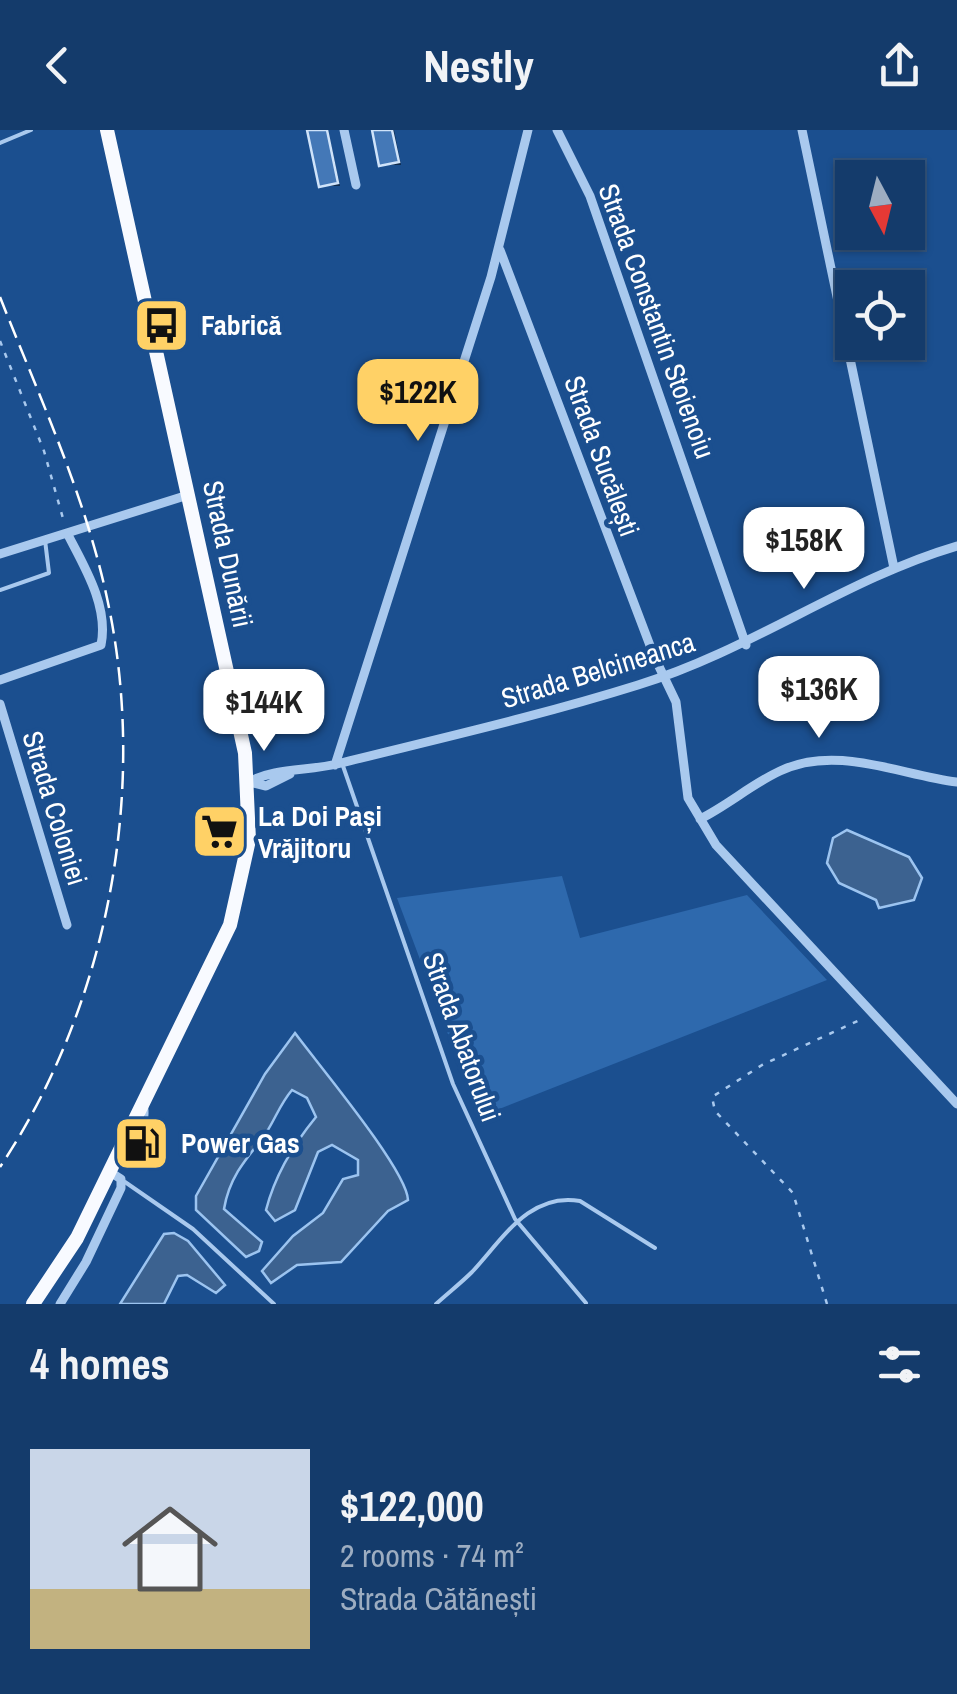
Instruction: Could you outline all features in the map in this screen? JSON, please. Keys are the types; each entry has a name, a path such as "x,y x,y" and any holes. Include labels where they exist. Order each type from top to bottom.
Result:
{"highway":[{"name":"Strada Dunării","path":"34,1304 63,1264 115,1171 218,950 238,899 249,840 248,782 107,130"}],"street":[{"path":"344,130 356,185"},
{"path":"338,764 500,250 528,130"},
{"name":"Strada Constantin Stoienoiu","path":"557,130 590,196 746,645"},
{"path":"802,130 894,568"},
{"name":"Strada Sucălești","path":"500,250 676,702 688,798 716,845 957,1104"},
{"path":"0,554 189,495"},
{"path":"0,680 101,645 102,622 93,586 66,533"},
{"name":"Strada Belcineanca","path":"248,782 264,773 338,764 665,676 746,645 894,568 957,546"},
{"name":"Strada Coloniei","path":"0,704 68,925"},
{"path":"700,819 753,785 810,760 862,764 957,782"},
{"path":"60,1304 86,1262 122,1188 115,1171"}],"lane":[{"path":"0,143 32,130"},
{"path":"0,590 49,573 45,540"},
{"name":"Strada Abatorului","path":"338,764 453,1084 515,1218 586,1303"},
{"path":"115,1171 193,1229 274,1304"},
{"path":"436,1304 471,1273 515,1218 566,1199 580,1201 656,1248"}],"path":[{"path":"0,342 44,451 66,533"},
{"path":"827,1304 793,1193 716,1111 712,1097 762,1065 874,1014"}],"shaded area":[{"path":"847,830 909,857 922,878 914,900 879,908 876,900 839,883 827,863 833,838"},
{"path":"562,876 580,938 747,895 827,980 479,1117 397,898"},
{"path":"295,1033 378,1142 404,1185 408,1200 388,1211 341,1262 297,1265 271,1283 262,1271 293,1236 323,1213 343,1179 358,1175 358,1160 332,1145 318,1152 295,1210 275,1221 266,1210 286,1161 316,1117 307,1098 292,1090 238,1171 226,1198 224,1209 262,1242 259,1251 246,1257 196,1210 196,1196 265,1074"},
{"path":"174,1233 188,1241 225,1285 216,1293 187,1275 178,1276 164,1304 120,1304 164,1234"}],"building":[{"path":"307,130 327,130 338,183 319,187"},
{"path":"372,130 392,130 399,162 379,166"}],"railway":[{"path":"0,297 60,446 98,560 119,671 123,745 120,820 110,894 92,966 68,1037 37,1104 0,1167"}],"place":[{"name":"Fabrică","path":"162,325"},
{"name":"La Doi Pași Vrăjitoru","path":"219,832"},
{"name":"Power Gas","path":"142,1143"}]}
